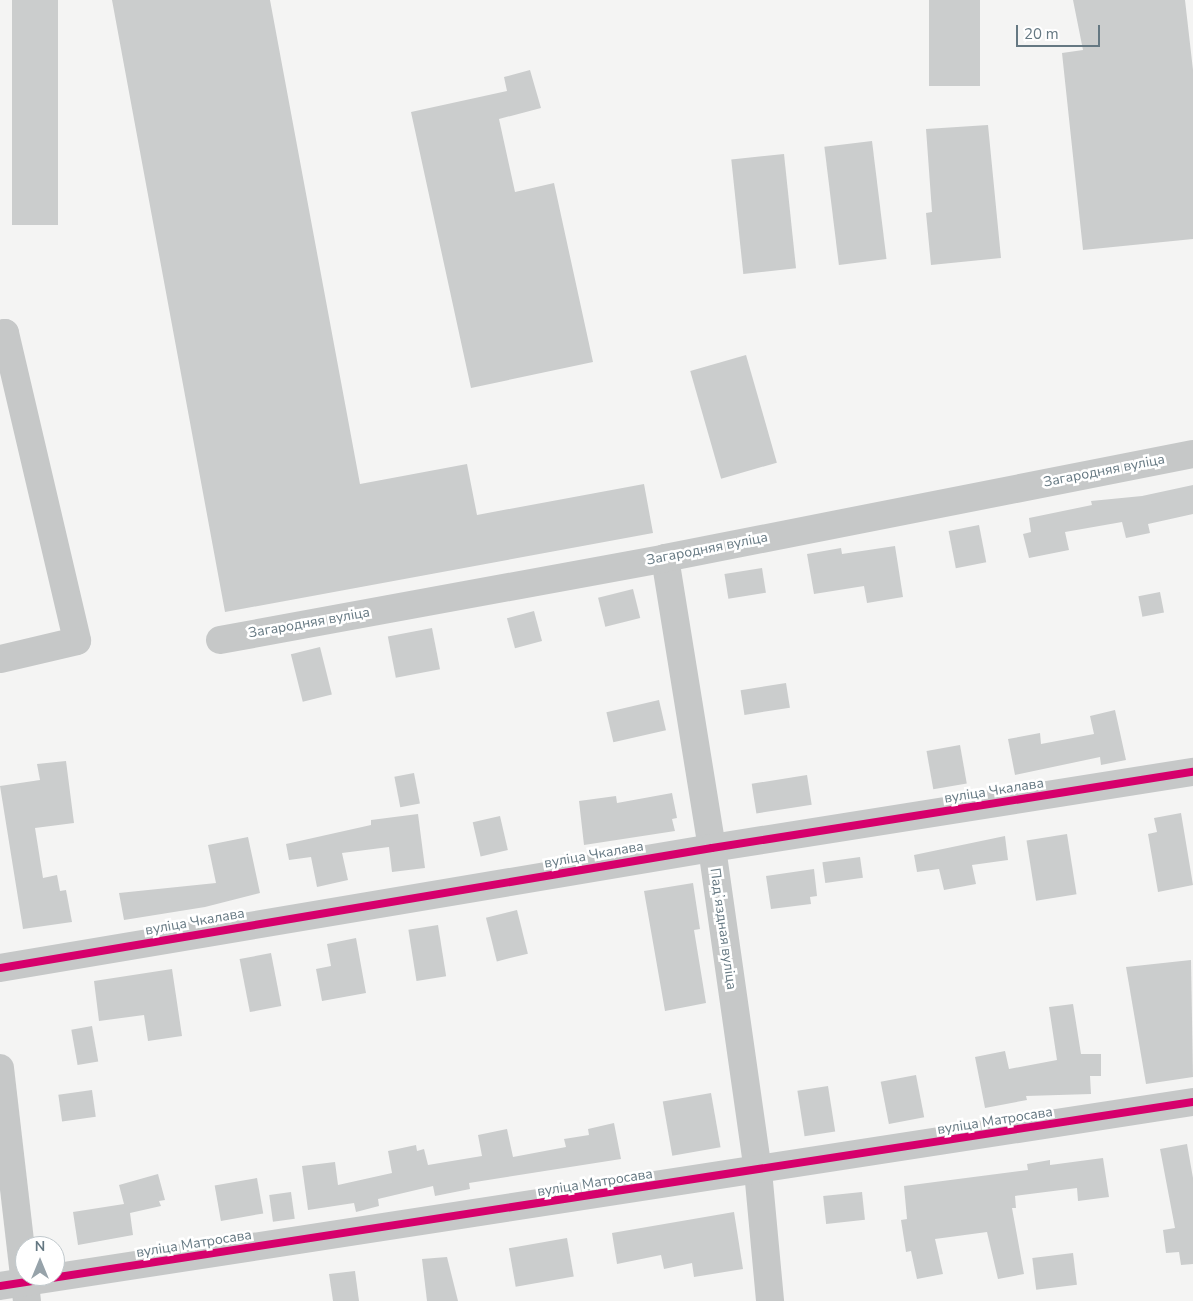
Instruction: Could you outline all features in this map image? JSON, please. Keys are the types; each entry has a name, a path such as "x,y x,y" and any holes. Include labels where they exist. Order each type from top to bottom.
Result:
{"street":[{"path":"0,334 5,333 77,641 0,659"},
{"name":"Загародняя вуліца","path":"220,640 665,558 1193,454"},
{"name":"Падʼяздная вуліца","path":"665,558 712,848 758,1171 770,1301"},
{"name":"вуліца Чкалава","path":"0,968 712,848 1193,772"},
{"path":"0,1068 18,1290"},
{"name":"вуліца Матросава","path":"18,1290 1193,1102"}],"building":[{"path":"12,0 58,0 58,225 12,225"},
{"path":"112,0 270,0 360,484 467,464 477,515 644,484 653,533 225,612"},
{"path":"929,0 980,0 980,86 929,86"},
{"path":"1073,0 1185,0 1193,70 1193,239 1083,250 1062,53 1083,50"},
{"path":"530,70 541,108 499,119 515,192 554,183 593,362 471,388 411,112 507,91 504,77"},
{"path":"988,125 1001,258 931,265 926,213 932,212 926,129"},
{"path":"872,141 887,259 839,265 824,147"},
{"path":"784,154 796,268 743,274 731,160"},
{"path":"746,355 777,463 721,479 690,371"},
{"path":"1193,485 1193,514 1148,524 1150,533 1126,538 1122,522 1065,532 1069,550 1029,558 1023,534 1031,532 1029,518 1092,505 1091,501 1142,496"},
{"path":"979,525 986,562 956,568 949,531"},
{"path":"895,546 903,597 867,603 864,586 814,594 807,554 841,548 842,554"},
{"path":"762,568 766,593 728,599 724,574"},
{"path":"633,589 640,618 605,627 598,598"},
{"path":"1160,592 1164,613 1142,617 1138,596"},
{"path":"534,611 542,641 515,648 507,618"},
{"path":"432,628 440,669 396,678 388,637"},
{"path":"320,647 332,695 303,702 291,654"},
{"path":"786,683 790,708 744,715 741,690"},
{"path":"659,700 666,730 613,742 606,712"},
{"path":"1115,710 1126,760 1101,765 1100,757 1015,775 1008,739 1040,733 1041,744 1094,734 1090,716"},
{"path":"960,745 967,783 933,789 927,751"},
{"path":"66,761 74,823 35,828 43,878 57,875 60,891 66,890 72,922 23,929 0,786 40,780 37,764"},
{"path":"414,773 420,803 400,807 394,777"},
{"path":"807,775 812,805 756,813 752,784"},
{"path":"672,793 677,818 672,819 675,831 584,845 579,801 616,796 617,803"},
{"path":"1181,813 1193,885 1158,892 1148,834 1157,832 1154,818"},
{"path":"418,814 425,868 392,872 389,847 342,853 348,880 317,887 311,857 289,860 286,844 371,825 371,820"},
{"path":"500,816 508,850 481,856 473,822"},
{"path":"1067,834 1077,894 1036,901 1027,840"},
{"path":"1005,836 1008,860 972,865 976,884 944,890 939,869 917,872 914,855"},
{"path":"248,837 260,893 205,907 124,920 119,893 216,883 208,845"},
{"path":"860,857 863,878 825,883 822,862"},
{"path":"814,869 817,896 810,897 811,904 771,909 766,876"},
{"path":"693,883 700,929 694,930 706,1003 665,1011 644,891"},
{"path":"517,910 528,954 497,961 486,918"},
{"path":"438,925 446,976 417,981 408,930"},
{"path":"356,938 366,993 322,1001 316,969 331,966 327,944"},
{"path":"271,953 281,1006 250,1012 240,959"},
{"path":"1191,960 1193,1077 1146,1084 1126,967"},
{"path":"172,969 182,1036 148,1041 144,1015 99,1021 94,981"},
{"path":"1073,1004 1081,1054 1101,1054 1101,1076 1090,1076 1091,1094 1026,1096 1027,1100 985,1108 975,1057 1005,1051 1009,1069 1057,1060 1049,1007"},
{"path":"92,1026 98,1061 78,1065 71,1030"},
{"path":"916,1075 924,1117 889,1124 881,1082"},
{"path":"828,1086 835,1131 805,1136 797,1091"},
{"path":"92,1090 96,1117 62,1121 58,1095"},
{"path":"711,1093 721,1147 672,1156 663,1102"},
{"path":"614,1123 621,1159 469,1183 470,1189 435,1196 433,1186 378,1199 379,1206 356,1212 354,1203 308,1210 302,1166 335,1162 338,1185 392,1173 388,1151 416,1145 417,1151 424,1149 428,1165 482,1156 478,1135 507,1129 513,1157 566,1147 564,1139 589,1135 588,1129"},
{"path":"1187,1144 1193,1178 1193,1264 1181,1265 1179,1252 1166,1253 1163,1230 1175,1228 1160,1149"},
{"path":"1103,1158 1109,1197 1078,1201 1077,1188 1015,1196 1016,1208 1012,1208 1024,1274 998,1279 987,1232 935,1239 943,1274 917,1279 911,1251 906,1252 901,1220 907,1219 904,1186 1028,1170 1027,1164 1050,1160 1050,1165"},
{"path":"158,1174 165,1200 159,1201 161,1206 130,1213 133,1235 78,1245 73,1212 124,1204 119,1185"},
{"path":"257,1178 263,1213 221,1221 215,1185"},
{"path":"291,1192 295,1219 273,1222 269,1195"},
{"path":"862,1192 865,1220 826,1224 823,1196"},
{"path":"734,1212 743,1269 694,1277 692,1263 664,1269 661,1255 617,1264 612,1233"},
{"path":"567,1238 574,1276 516,1287 509,1248"},
{"path":"1073,1253 1077,1285 1036,1290 1032,1258"},
{"path":"447,1257 458,1301 427,1301 422,1259"},
{"path":"355,1271 359,1301 333,1301 329,1274"}],"cycle path":[{"path":"0,968 712,848 1193,772"},
{"path":"0,1286 1193,1102"}]}
